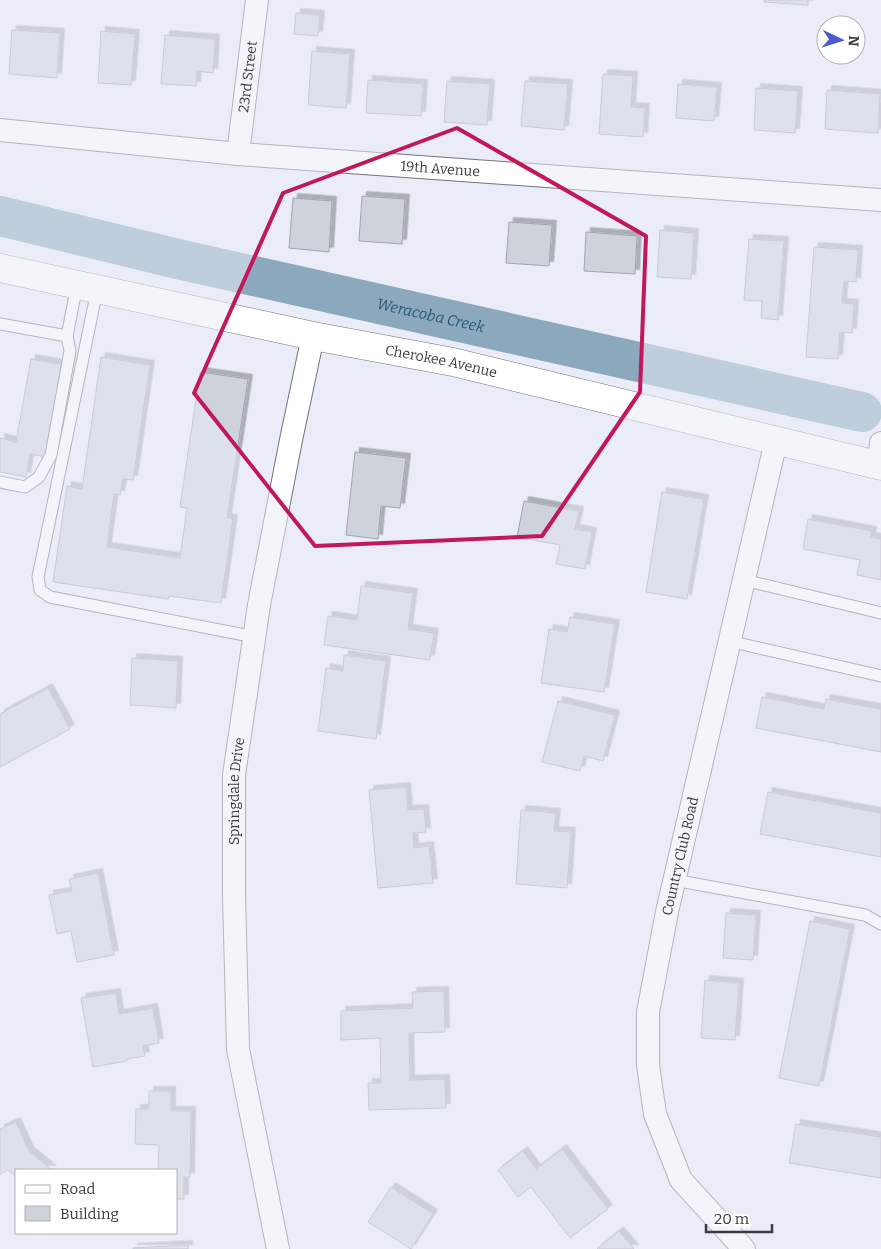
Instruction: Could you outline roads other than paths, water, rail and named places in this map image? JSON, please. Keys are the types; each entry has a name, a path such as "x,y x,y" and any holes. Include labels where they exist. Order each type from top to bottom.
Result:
{"street":[{"name":"23rd Street","path":"238,154 256,0"},
{"name":"19th Avenue","path":"0,130 238,154 881,200"},
{"name":"Cherokee Avenue","path":"0,268 313,336 453,362 776,441 880,458"},
{"name":"Springdale Drive","path":"278,1249 238,1049 234,895 234,774 254,637 291,440 313,336"},
{"name":"Country Club Road","path":"744,1249 681,1180 655,1114 648,1065 648,1012 674,880 776,441"}],"lane":[{"path":"0,482 25,487 39,477 51,455 70,351 67,336 87,288"},
{"path":"87,288 38,577 40,590 50,597 254,637"},
{"path":"0,324 67,336"},
{"path":"744,580 881,613"},
{"path":"729,641 881,676"},
{"path":"674,880 865,915 881,924"}],"waterway":[{"name":"Weracoba Creek","path":"0,216 182,260 862,412"}]}
